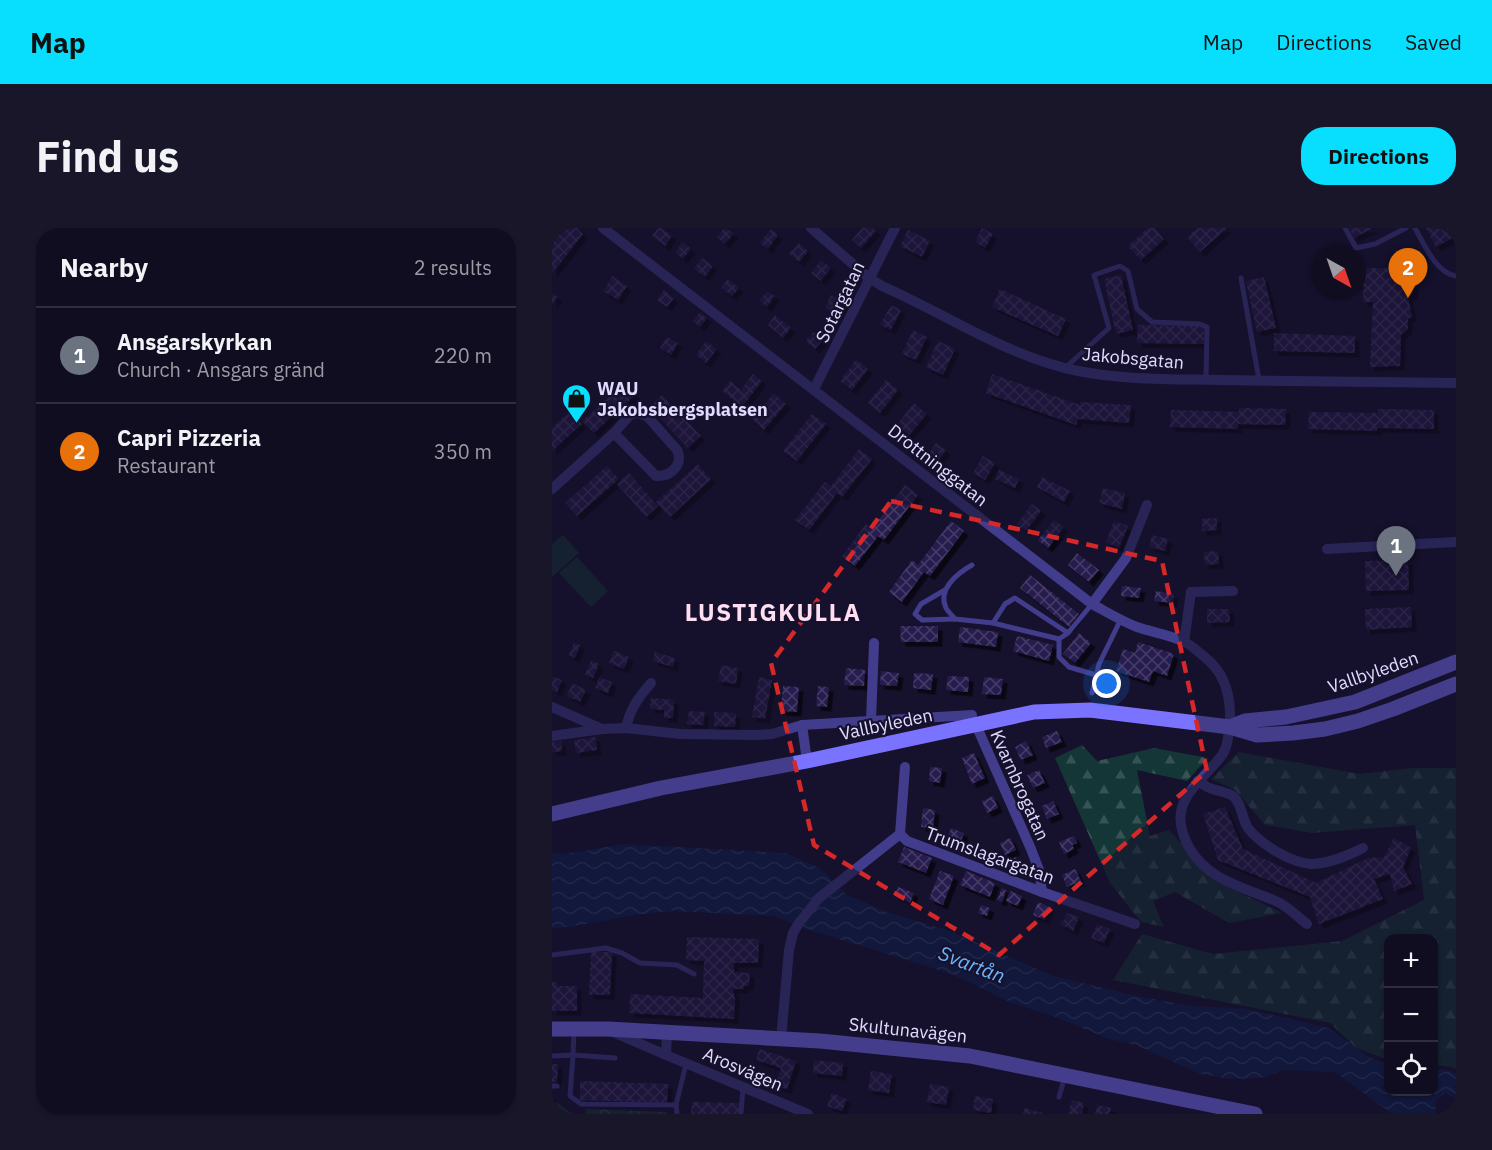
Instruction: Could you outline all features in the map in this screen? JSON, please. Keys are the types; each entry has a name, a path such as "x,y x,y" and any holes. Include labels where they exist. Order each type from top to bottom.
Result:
{"main road":[{"name":"Vallbyleden","path":"1230,727 1245,722 1286,717 1355,702 1456,662"},
{"name":"Vallbyleden","path":"552,814 661,788 807,760 974,720 1034,712 1090,710 1230,727 1257,735 1293,733 1325,729 1393,709 1456,684"},
{"name":"Skultunavägen","path":"552,1029 608,1029 781,1039 970,1056 1255,1114"}],"street":[{"name":"Drottninggatan","path":"603,228 1092,604 1135,626 1184,642 1210,661 1225,683 1230,706 1230,727 1223,755 1198,780 1184,799 1181,813 1185,839 1201,863 1217,876 1244,890 1280,903 1307,924"},
{"name":"Jakobsgatan","path":"811,228 869,278 1017,351 1065,368 1115,377 1456,383"},
{"name":"Sotargatan","path":"814,389 895,228"},
{"path":"552,489 614,433 630,415 636,413 647,416 677,450 680,456 679,462 675,469 667,475 656,476 614,433"},
{"path":"1092,604 1126,558 1147,505"},
{"path":"1327,549 1456,542"},
{"path":"1184,642 1191,592 1233,591"},
{"path":"871,721 874,643"},
{"path":"626,728 635,701 651,683"},
{"path":"552,706 602,729"},
{"path":"552,735 626,728 680,734 756,735 772,734 802,725 871,721 974,720"},
{"name":"Kvarnbrogatan","path":"974,720 1031,849 1039,870 1042,892"},
{"path":"802,725 807,760"},
{"name":"Trumslagargatan","path":"905,767 900,834 913,844 1136,924"},
{"path":"1198,780 1208,788 1228,793 1236,799 1246,825 1253,834 1276,851 1309,864 1323,862 1363,848"},
{"path":"781,1039 789,950 793,933 810,906 900,834"},
{"name":"Arosvägen","path":"608,1029 808,1114"},
{"path":"666,1055 667,1032"}],"lane":[{"path":"1346,228 1356,248 1375,244 1406,228"},
{"path":"1415,228 1431,256 1448,274 1456,276"},
{"path":"1065,368 1109,328 1094,275 1120,266 1128,271 1137,309 1152,322 1200,324 1207,327 1206,379"},
{"path":"1240,278 1259,380"},
{"path":"972,565 958,572 945,590 921,604 915,614 922,620 956,619 993,623 1059,639 1068,633 1092,604"},
{"path":"945,590 945,607 956,619"},
{"path":"993,623 1005,604 1015,598 1068,633"},
{"path":"1092,693 1096,675 1109,642 1121,620"},
{"path":"1059,639 1059,657 1069,667 1096,675"},
{"path":"552,955 606,948 622,953 640,963 677,965 694,974"},
{"path":"574,1029 570,1096 581,1104 676,1105"},
{"path":"552,1056 615,1058"},
{"path":"677,1114 676,1105 686,1063"},
{"path":"1059,1097 1065,1075"},
{"path":"741,1114 743,1086"}],"highlighted area":[{"path":"891,501 1162,561 1207,771 999,955 814,845 771,663"}],"green space":[{"path":"563,535 579,553 552,577 552,544"},
{"path":"577,557 608,591 591,607 559,573"},
{"path":"1082,745 1097,761 1154,748 1208,758 1187,781 1137,770 1150,836 1169,830 1218,882 1282,913 1229,923 1175,892 1153,901 1164,927 1141,922 1110,883 1055,758"},
{"path":"1239,752 1360,774 1412,768 1456,768 1456,1069 1438,1066 1438,934 1384,934 1384,1058 1356,1048 1330,1023 1113,980 1142,934 1213,954 1342,941 1424,900 1415,825 1312,833 1265,825 1235,790 1211,779"},
{"path":"552,1103 558,1103 572,1114 552,1114"},
{"path":"586,1109 666,1112 668,1114 585,1114"}],"water":[{"name":"Svartån","path":"624,844 785,853 820,868 847,895 887,912 950,931 1053,976 1137,996 1192,1006 1248,1009 1328,1028 1369,1057 1384,1063 1384,1096 1438,1096 1438,1069 1456,1073 1456,1100 1446,1093 1436,1100 1435,1114 1392,1114 1335,1072 1284,1070 1261,1078 1231,1079 1200,1074 1136,1045 1109,1039 1053,1016 1011,1003 965,980 933,968 806,929 774,916 672,911 552,928 552,853 566,854"}],"building":[{"path":"556,228 579,228 578,230 583,234 552,274 552,233"},
{"path":"658,228 672,236 665,246 652,236"},
{"path":"724,228 734,233 725,244 717,237"},
{"path":"862,228 873,228 876,231 861,248 852,240"},
{"path":"982,228 993,234 985,248 975,242"},
{"path":"1148,228 1155,228 1164,239 1141,260 1128,246"},
{"path":"1197,228 1227,228 1200,252 1187,237"},
{"path":"1349,228 1373,228 1354,238"},
{"path":"1426,228 1455,228 1456,236 1436,247"},
{"path":"771,229 778,235 768,249 760,243"},
{"path":"908,230 930,241 922,257 900,246"},
{"path":"683,242 691,249 683,259 675,253"},
{"path":"799,243 808,251 799,262 789,254"},
{"path":"702,258 713,266 705,277 694,269"},
{"path":"821,260 831,268 821,281 811,273"},
{"path":"1366,268 1409,269 1409,282 1414,282 1413,293 1408,298 1412,316 1408,319 1408,329 1401,335 1400,366 1370,367 1373,302 1363,302 1366,300"},
{"path":"1121,275 1133,330 1116,334 1104,279"},
{"path":"612,276 627,286 618,300 603,291"},
{"path":"1264,277 1276,328 1257,332 1246,281"},
{"path":"728,279 739,288 732,296 721,288"},
{"path":"1000,289 1066,319 1058,336 992,307"},
{"path":"664,290 674,298 667,307 657,300"},
{"path":"767,291 775,296 767,307 759,301"},
{"path":"552,293 558,297 552,304"},
{"path":"831,295 844,301 838,314 825,308"},
{"path":"891,305 901,310 891,330 880,325"},
{"path":"700,312 707,318 700,327 693,321"},
{"path":"775,315 791,328 783,338 768,325"},
{"path":"1138,325 1204,326 1204,344 1137,343"},
{"path":"913,330 927,337 916,360 902,354"},
{"path":"813,332 823,340 815,349 806,341"},
{"path":"1274,333 1355,336 1355,353 1274,351"},
{"path":"667,337 678,343 671,355 660,348"},
{"path":"706,341 717,349 706,363 696,355"},
{"path":"938,341 955,349 943,375 926,367"},
{"path":"856,359 868,369 852,390 840,381"},
{"path":"753,374 762,381 742,407 722,391 730,381 741,390"},
{"path":"992,374 1080,405 1080,402 1131,405 1129,423 1078,419 1076,425 986,393"},
{"path":"886,380 898,390 880,413 868,403"},
{"path":"624,383 635,395 594,433 582,421"},
{"path":"774,393 786,404 764,430 752,419"},
{"path":"662,395 701,436 688,448 650,407"},
{"path":"914,403 927,414 909,435 897,425"},
{"path":"1239,408 1286,409 1285,425 1238,424 1238,429 1170,427 1171,410 1239,412"},
{"path":"1378,409 1434,410 1434,429 1377,428 1377,431 1308,429 1309,412 1378,413"},
{"path":"570,411 582,424 552,451 552,428"},
{"path":"812,414 826,424 797,461 783,451"},
{"path":"936,443 946,450 934,467 925,459"},
{"path":"859,449 872,459 842,497 837,493 809,530 795,520 825,482 831,486"},
{"path":"983,456 995,463 985,480 973,473"},
{"path":"698,464 711,479 670,517 656,502"},
{"path":"607,466 619,479 577,516 565,503"},
{"path":"999,470 1019,479 1015,488 995,479"},
{"path":"629,473 658,506 646,517 617,484"},
{"path":"1042,477 1070,491 1064,502 1037,487"},
{"path":"905,485 918,495 884,540 878,536 855,566 842,556 866,524 872,529"},
{"path":"1103,488 1125,493 1122,509 1099,503"},
{"path":"1032,504 1041,511 1026,531 1017,524"},
{"path":"1217,518 1217,530 1202,531 1202,519"},
{"path":"1054,520 1064,527 1048,548 1038,540"},
{"path":"951,521 964,531 930,576 924,572 902,602 889,592 912,560 918,565"},
{"path":"1114,521 1128,526 1119,548 1106,542"},
{"path":"1152,535 1168,539 1165,551 1149,547"},
{"path":"1218,551 1219,564 1205,565 1204,552"},
{"path":"1077,553 1099,570 1089,582 1068,565"},
{"path":"1408,560 1409,590 1366,591 1365,561"},
{"path":"1030,575 1079,614 1069,627 1020,588"},
{"path":"1122,586 1141,588 1139,598 1121,596"},
{"path":"1156,591 1174,594 1173,603 1154,601"},
{"path":"1411,607 1412,627 1366,630 1365,609"},
{"path":"1207,609 1229,609 1230,622 1207,623"},
{"path":"900,626 938,626 938,642 901,642"},
{"path":"960,627 998,632 996,647 958,642"},
{"path":"1079,633 1091,643 1075,663 1063,654"},
{"path":"1017,636 1053,645 1049,661 1013,651"},
{"path":"574,642 580,645 575,658 569,655"},
{"path":"1138,642 1174,654 1167,676 1153,671 1149,682 1116,671 1123,649 1135,653"},
{"path":"614,651 629,657 624,669 609,663"},
{"path":"655,652 675,658 673,667 653,661"},
{"path":"591,660 599,664 593,678 585,675"},
{"path":"721,665 738,668 736,684 718,681"},
{"path":"846,668 865,670 864,686 844,685"},
{"path":"881,671 899,673 897,686 880,685"},
{"path":"914,673 933,674 931,690 913,688"},
{"path":"552,676 562,680 557,692 552,690"},
{"path":"948,676 969,677 968,692 946,690"},
{"path":"599,677 612,682 608,693 595,688"},
{"path":"759,677 772,680 765,719 752,717"},
{"path":"984,677 1003,679 1001,695 982,694"},
{"path":"572,683 586,690 580,702 567,696"},
{"path":"783,686 799,687 797,712 781,711"},
{"path":"818,686 829,687 827,707 816,706"},
{"path":"651,698 674,700 673,718 664,718 664,710 650,709"},
{"path":"689,711 705,712 703,725 687,724"},
{"path":"714,712 736,713 735,727 714,726"},
{"path":"1057,731 1062,742 1046,748 1042,737"},
{"path":"595,737 597,750 576,753 574,740"},
{"path":"561,741 562,751 552,752 552,742"},
{"path":"1026,741 1033,755 1021,760 1015,747"},
{"path":"974,753 985,778 972,784 962,758"},
{"path":"930,767 942,768 940,783 929,781"},
{"path":"1039,770 1045,783 1033,788 1027,775"},
{"path":"993,796 998,808 987,813 982,801"},
{"path":"1053,801 1059,814 1047,819 1042,806"},
{"path":"1225,807 1243,849 1316,883 1368,858 1384,857 1394,838 1411,848 1403,867 1412,884 1394,891 1390,874 1374,879 1383,899 1319,924 1310,897 1218,860 1203,814"},
{"path":"923,808 935,810 933,828 921,827"},
{"path":"951,828 964,833 959,847 946,842"},
{"path":"1074,836 1077,843 1072,845 1074,849 1064,854 1059,842"},
{"path":"1010,838 1016,850 1005,855 1000,843"},
{"path":"904,847 932,858 926,873 898,862"},
{"path":"1016,857 1019,864 1010,868 1007,861"},
{"path":"1075,869 1081,881 1067,887 1062,875"},
{"path":"940,871 954,876 943,905 929,899"},
{"path":"966,871 995,883 990,897 960,885"},
{"path":"898,887 914,893 910,903 894,896"},
{"path":"1002,888 1006,890 1002,902 997,900"},
{"path":"1010,891 1022,896 1018,906 1006,901"},
{"path":"1038,902 1050,907 1045,920 1033,915"},
{"path":"981,905 990,908 987,916 978,913"},
{"path":"1067,913 1079,917 1073,931 1060,924"},
{"path":"1097,924 1110,929 1104,943 1091,938"},
{"path":"687,937 759,939 758,963 734,963 734,972 750,973 749,986 744,985 744,989 733,989 734,1019 629,1013 630,994 703,998 704,961 686,960"},
{"path":"591,952 612,952 610,995 589,995"},
{"path":"552,982 557,982 558,986 577,986 577,1011 552,1011"},
{"path":"759,1049 796,1061 787,1089 775,1086 781,1068 756,1060"},
{"path":"814,1060 843,1063 842,1076 813,1073"},
{"path":"552,1064 558,1064 557,1082 552,1082"},
{"path":"871,1071 892,1074 889,1093 868,1090"},
{"path":"580,1081 668,1084 667,1103 580,1100"},
{"path":"930,1084 949,1087 946,1105 927,1102"},
{"path":"832,1093 847,1099 842,1111 827,1106"},
{"path":"975,1096 993,1099 991,1113 973,1110"},
{"path":"1072,1100 1084,1103 1082,1114 1068,1114"},
{"path":"692,1102 740,1103 739,1114 691,1114"},
{"path":"1098,1105 1111,1108 1109,1114 1095,1114"},
{"path":"1025,1108 1042,1113 1042,1114 1023,1114"}],"place":[{"name":"Capri Pizzeria","path":"1408,298"},
{"name":"WAU Jakobsbergsplatsen","path":"576,424"},
{"name":"Ansgarskyrkan","path":"1396,576"}],"district":[{"name":"LUSTIGKULLA","path":"773,612"}]}
